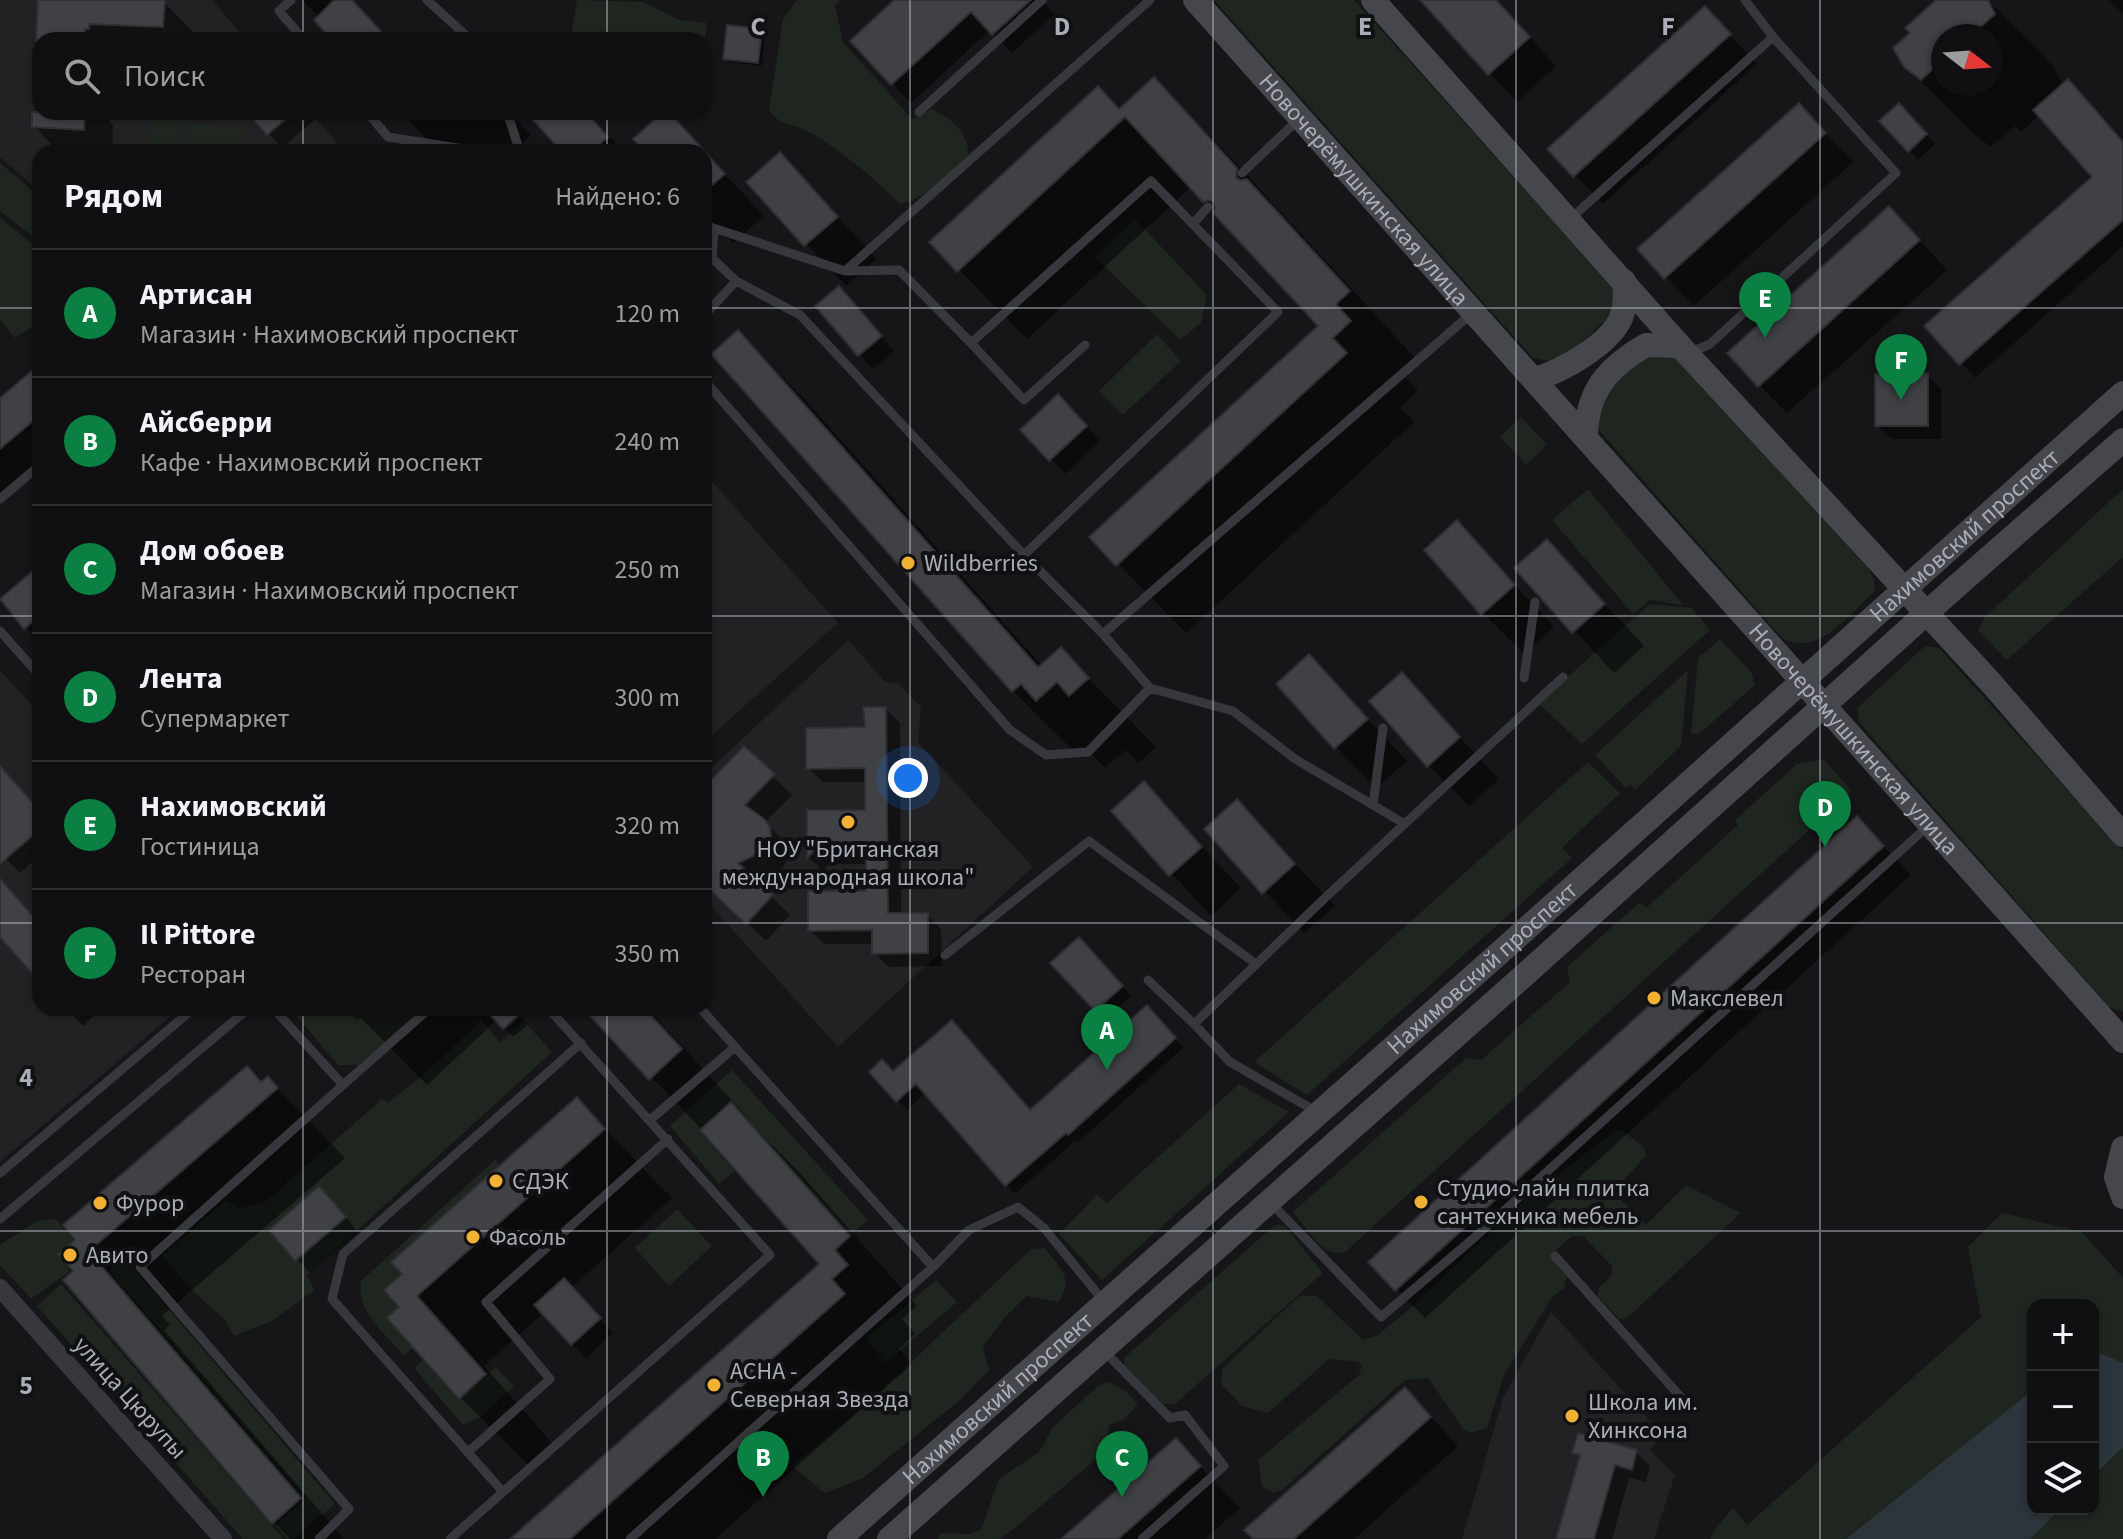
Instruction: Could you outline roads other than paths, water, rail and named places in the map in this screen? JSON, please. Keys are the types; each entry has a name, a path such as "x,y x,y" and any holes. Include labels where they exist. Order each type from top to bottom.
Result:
{"main road":[{"name":"Новочерёмушкинская улица","path":"1195,0 2120,1033"},
{"path":"1373,0 1684,350 1905,588 2123,835"},
{"path":"1535,379 1576,363 1616,326 1624,306 1624,281"},
{"path":"1586,436 1588,410 1597,386 1646,345 1684,350"},
{"name":"Нахимовский проспект","path":"839,1539 2123,393"},
{"name":"Нахимовский проспект","path":"889,1539 2123,440"},
{"path":"2123,1148 2116,1177 2123,1197"}],"street":[{"name":"улица Цюрупы","path":"0,1288 223,1539"}],"lane":[{"path":"291,0 279,11 297,32"},
{"path":"427,0 462,32"},
{"path":"919,112 1042,0"},
{"path":"845,271 1150,0"},
{"path":"1684,350 1710,344 1896,173 1773,37 1745,0"},
{"path":"1569,220 1773,37"},
{"path":"1242,173 1301,118"},
{"path":"374,120 388,137 432,144"},
{"path":"510,120 517,144"},
{"path":"971,343 1151,181 1278,312 1024,555"},
{"path":"1193,224 1208,207"},
{"path":"712,228 845,271 899,270 1024,400 1085,345"},
{"path":"712,258 736,281 800,315 1024,555 1103,634 1150,688 1233,711 1295,759 1405,824"},
{"path":"712,307 736,281"},
{"path":"1103,634 1474,311"},
{"path":"712,389 1010,730 1046,755 1088,752 1150,688"},
{"path":"0,499 32,472"},
{"path":"1524,678 1535,602"},
{"path":"0,631 31,666"},
{"path":"1194,1024 1563,677"},
{"path":"1373,805 1383,728"},
{"path":"1269,1201 1381,1317 1475,1237 1931,824"},
{"path":"945,955 1089,841 1256,964"},
{"path":"1148,980 1230,1062 1319,1113"},
{"path":"0,1173 185,1016"},
{"path":"0,1219 240,1016"},
{"path":"280,1016 343,1085"},
{"path":"319,1539 349,1509 140,1267 421,1016"},
{"path":"450,1539 770,1255 556,1016"},
{"path":"707,1016 933,1267"},
{"path":"503,1492 332,1299 343,1254 581,1043"},
{"path":"650,1120 735,1047"},
{"path":"468,1452 550,1379 486,1302 668,1139"},
{"path":"630,1539 933,1267 969,1230 1018,1207 1044,1228 1105,1303"},
{"path":"1555,1256 1686,1403"},
{"path":"1103,1349 1170,1418 1185,1415 1224,1466 1142,1539"}],"place":[{"name":"Нахимовский","path":"1765,338"},
{"name":"Il Pittore","path":"1901,400"},
{"name":"Wildberries","path":"908,563"},
{"name":"НОУ \"Британская международная школа\"","path":"848,822"},
{"name":"Лента","path":"1825,847"},
{"name":"Макслевел","path":"1654,998"},
{"name":"Артисан","path":"1107,1070"},
{"name":"СДЭК","path":"496,1181"},
{"name":"Студио-лайн плитка сантехника мебель","path":"1421,1202"},
{"name":"Фурор","path":"100,1203"},
{"name":"Фасоль","path":"473,1237"},
{"name":"Авито","path":"70,1255"},
{"name":"АСНА - Северная Звезда","path":"714,1385"},
{"name":"Школа им. Хинксона","path":"1572,1416"},
{"name":"Айсберри","path":"763,1497"},
{"name":"Дом обоев","path":"1122,1497"}]}
